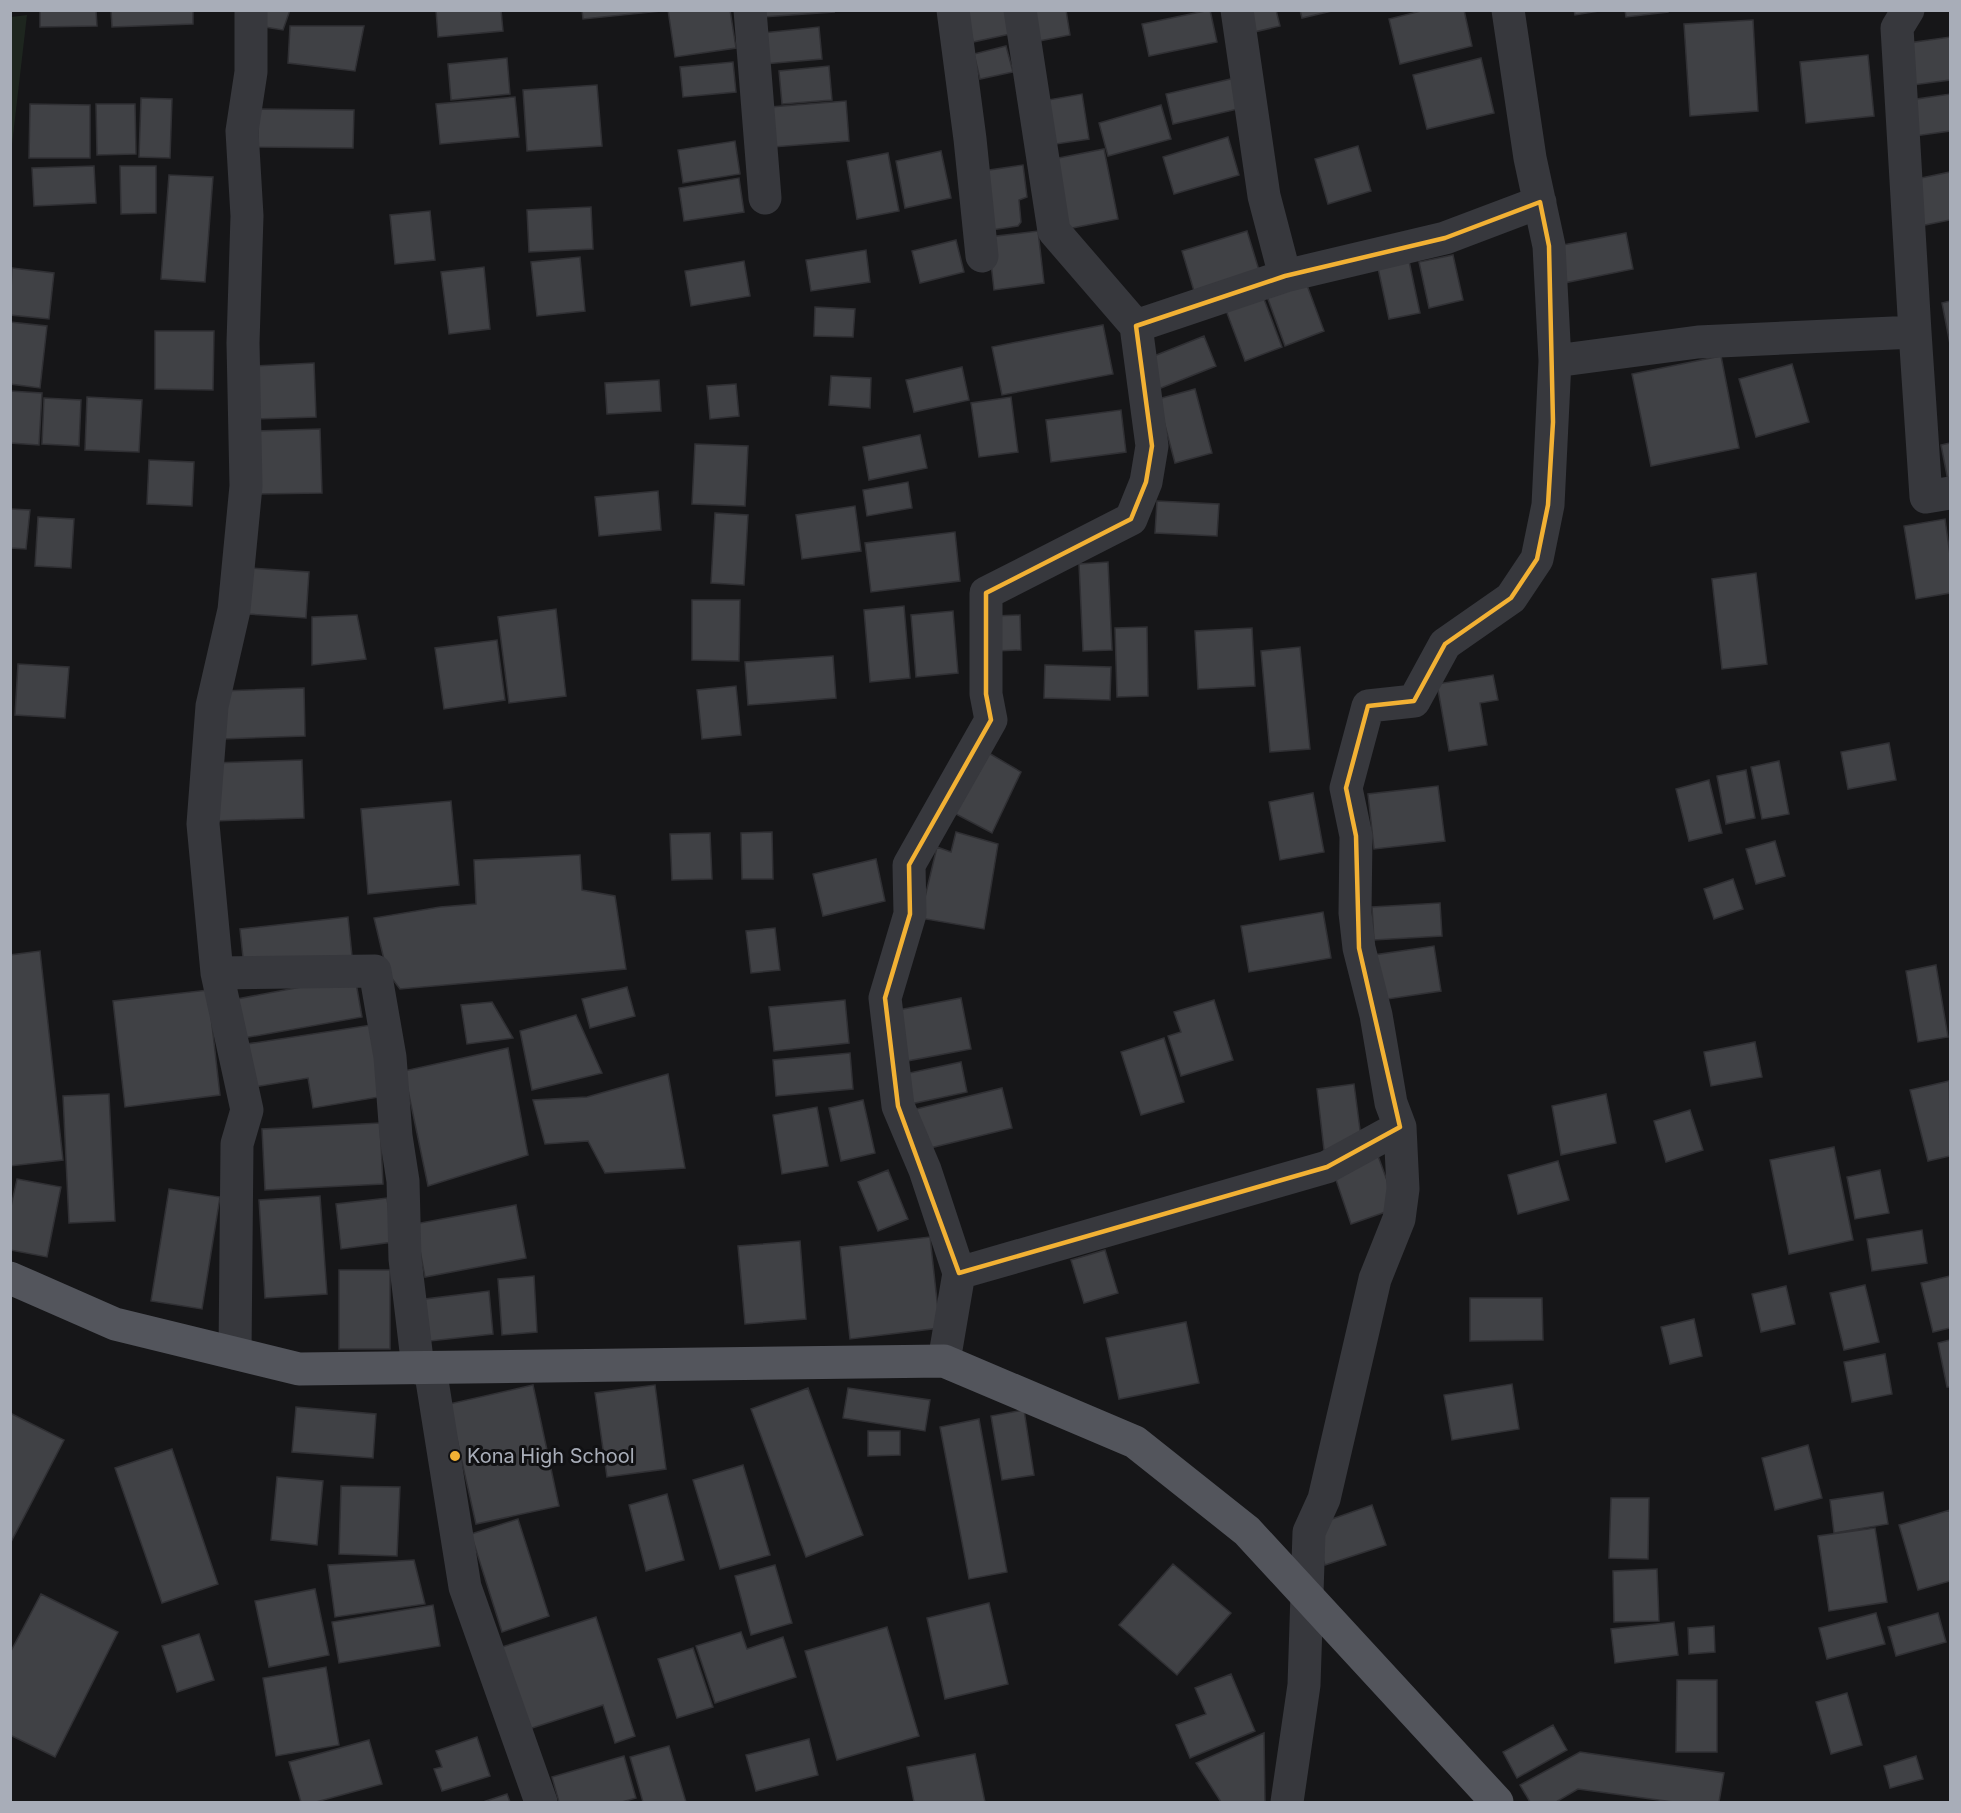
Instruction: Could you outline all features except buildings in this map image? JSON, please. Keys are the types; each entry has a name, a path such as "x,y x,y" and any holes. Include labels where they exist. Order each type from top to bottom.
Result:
{"main road":[{"path":"10,1278 115,1323 299,1369 944,1360 1135,1442 1247,1531 1497,1803"}],"street":[{"path":"235,1353 237,1144 247,1110 217,973 204,824 212,706 234,610 246,486 243,343 247,216 242,131 251,72 251,10"},
{"path":"750,10 765,198"},
{"path":"953,10 982,256"},
{"path":"944,1360 959,1273 925,1170 898,1106 885,998 910,914 909,865 991,720 986,694 986,593 1131,519 1146,482 1152,447 1136,326 1054,231 1020,10"},
{"path":"1237,10 1264,196 1285,276"},
{"path":"1287,1803 1304,1685 1305,1594 1309,1533 1324,1499 1375,1279 1399,1219 1403,1188 1400,1127 1391,1103 1376,1015 1359,948 1355,913 1356,836 1346,788 1368,706 1414,701 1445,644 1511,598 1538,559 1548,505 1555,361 1549,246 1530,158 1508,10"},
{"path":"1908,10 1897,28 1926,497 1950,494"},
{"path":"1136,326 1285,276 1445,238 1540,202"},
{"path":"1555,361 1698,342 1915,332"},
{"path":"217,973 375,970 390,1056 396,1136 404,1181 405,1259 465,1587 542,1803"},
{"path":"959,1273 1327,1167 1400,1127"}],"highlighted area":[{"path":"1540,202 1549,246 1553,422 1548,505 1537,559 1511,598 1445,644 1414,701 1368,706 1346,788 1356,836 1359,948 1400,1127 1327,1167 959,1273 898,1106 888,1034 885,998 910,914 909,865 991,720 986,694 986,593 1131,519 1146,482 1152,446 1136,326 1285,276 1445,238"}],"shaded area":[{"path":"27,15 11,153 11,17"}],"place":[{"name":"Kona High School","path":"455,1456"}]}
